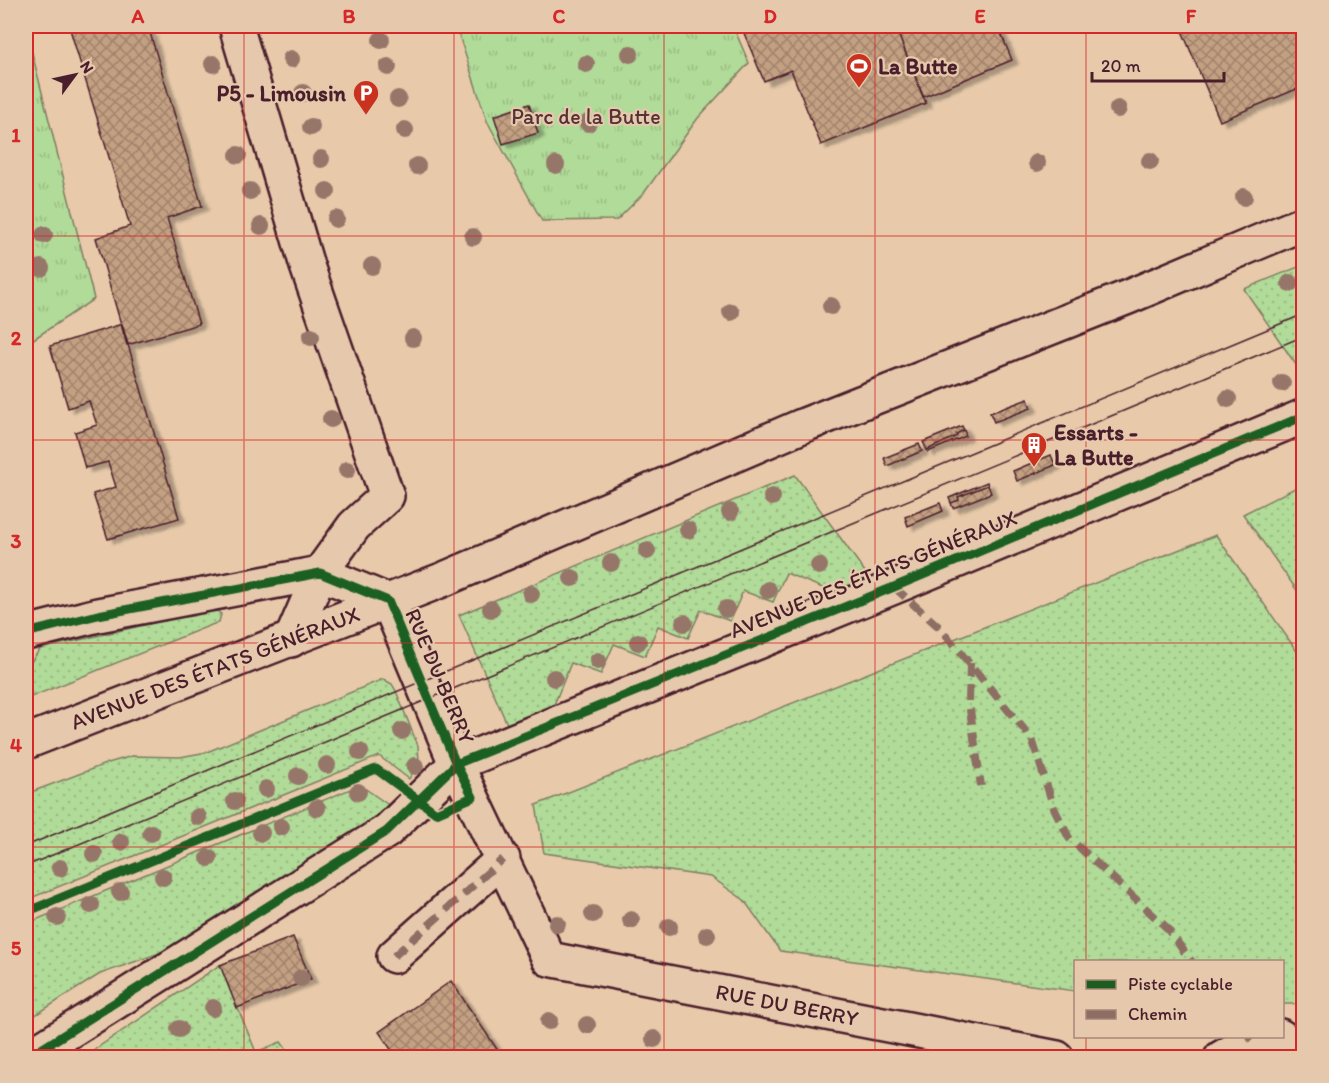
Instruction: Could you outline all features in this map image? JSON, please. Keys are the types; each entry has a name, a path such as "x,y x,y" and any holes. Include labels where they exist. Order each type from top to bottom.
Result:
{"street":[{"path":"236,26 307,266 387,496 354,526 320,573 291,640"},
{"name":"AVENUE DES ÉTATS GÉNÉRAUX","path":"26,742 442,580 802,426 1128,297 1304,223"},
{"name":"AVENUE DES ÉTATS GÉNÉRAUX","path":"456,764 894,587 1304,416"},
{"path":"26,633 110,613 320,573 388,601"},
{"name":"RUE DU BERRY","path":"388,601 456,764 549,959 1057,1058"},
{"path":"27,1058 387,831 456,764"},
{"path":"394,956 503,859"},
{"path":"1221,1058 1258,1038"},
{"path":"1283,1038 1295,1046 1303,1058"}],"green space":[{"name":"Parc de la Butte","path":"456,26 733,26 749,63 698,118 644,193 617,220 542,221 487,121"},
{"path":"26,29 94,299 26,344"},
{"path":"1303,265 1303,375 1244,289"},
{"path":"795,475 873,583 842,596 786,573 773,602 743,591 730,621 701,610 688,638 658,626 645,656 614,644 601,674 571,663 549,717 511,733 459,615"},
{"path":"1303,484 1303,599 1243,514"},
{"path":"1216,535 1303,660 1303,1004 1284,1004 1284,960 1074,960 1074,991 780,951 744,900 711,877 544,853 536,805"},
{"path":"214,609 221,614 219,622 26,699 26,669 40,649"},
{"path":"383,679 392,684 396,691 418,746 419,761 409,779 379,756 26,900 26,794 132,756 180,757 207,752"},
{"path":"360,785 390,806 364,832 171,949 100,974 26,1021 26,924"},
{"path":"220,965 256,1052 281,1042 292,1057 82,1058"}],"building":[{"path":"69,26 148,26 202,206 167,218 199,324 127,345 96,238 130,226"},
{"name":"La Butte","path":"741,26 895,26 926,103 821,145 791,70 764,81"},
{"name":"La Butte","path":"895,26 998,26 1012,60 923,97"},
{"path":"1180,26 1304,26 1304,86 1220,121"},
{"path":"529,104 538,133 503,144 494,116"},
{"path":"122,324 179,518 108,539 93,494 116,487 108,462 85,468 75,432 97,425 89,401 68,408 50,346"},
{"name":"Essarts - La Butte","path":"1028,399 1031,408 994,422 990,413"},
{"path":"962,426 964,430 956,434 957,436 927,450 923,442"},
{"path":"964,430 966,436 928,452 927,450 957,436 956,434"},
{"path":"919,444 922,451 887,466 884,458"},
{"name":"Essarts - La Butte","path":"1051,455 1055,465 1017,481 1013,471"},
{"path":"987,482 988,485 958,497 959,500 951,503 949,498"},
{"path":"988,485 991,493 953,508 951,503 959,500 958,497"},
{"path":"940,503 943,511 908,526 905,517"},
{"path":"293,937 311,979 237,1008 220,965"},
{"path":"451,981 503,1058 397,1058 379,1032"}],"tram line":[{"path":"26,846 1304,314"},
{"path":"26,866 1304,336"}],"marked path":[{"path":"894,587 940,628 1032,739 1054,808 1069,838 1166,927 1191,960"},
{"path":"970,663 969,703 981,786"},
{"path":"394,956 503,859"}],"cycle path":[{"path":"27,1058 387,831 456,764 894,587 1304,416"},
{"path":"26,633 98,615 320,573 388,601 456,764 473,797 436,813 376,769 26,912"}],"place":[{"name":"La Butte","path":"859,89"},
{"name":"P5 - Limousin","path":"366,116"},
{"name":"Essarts - La Butte","path":"1034,468"}]}
